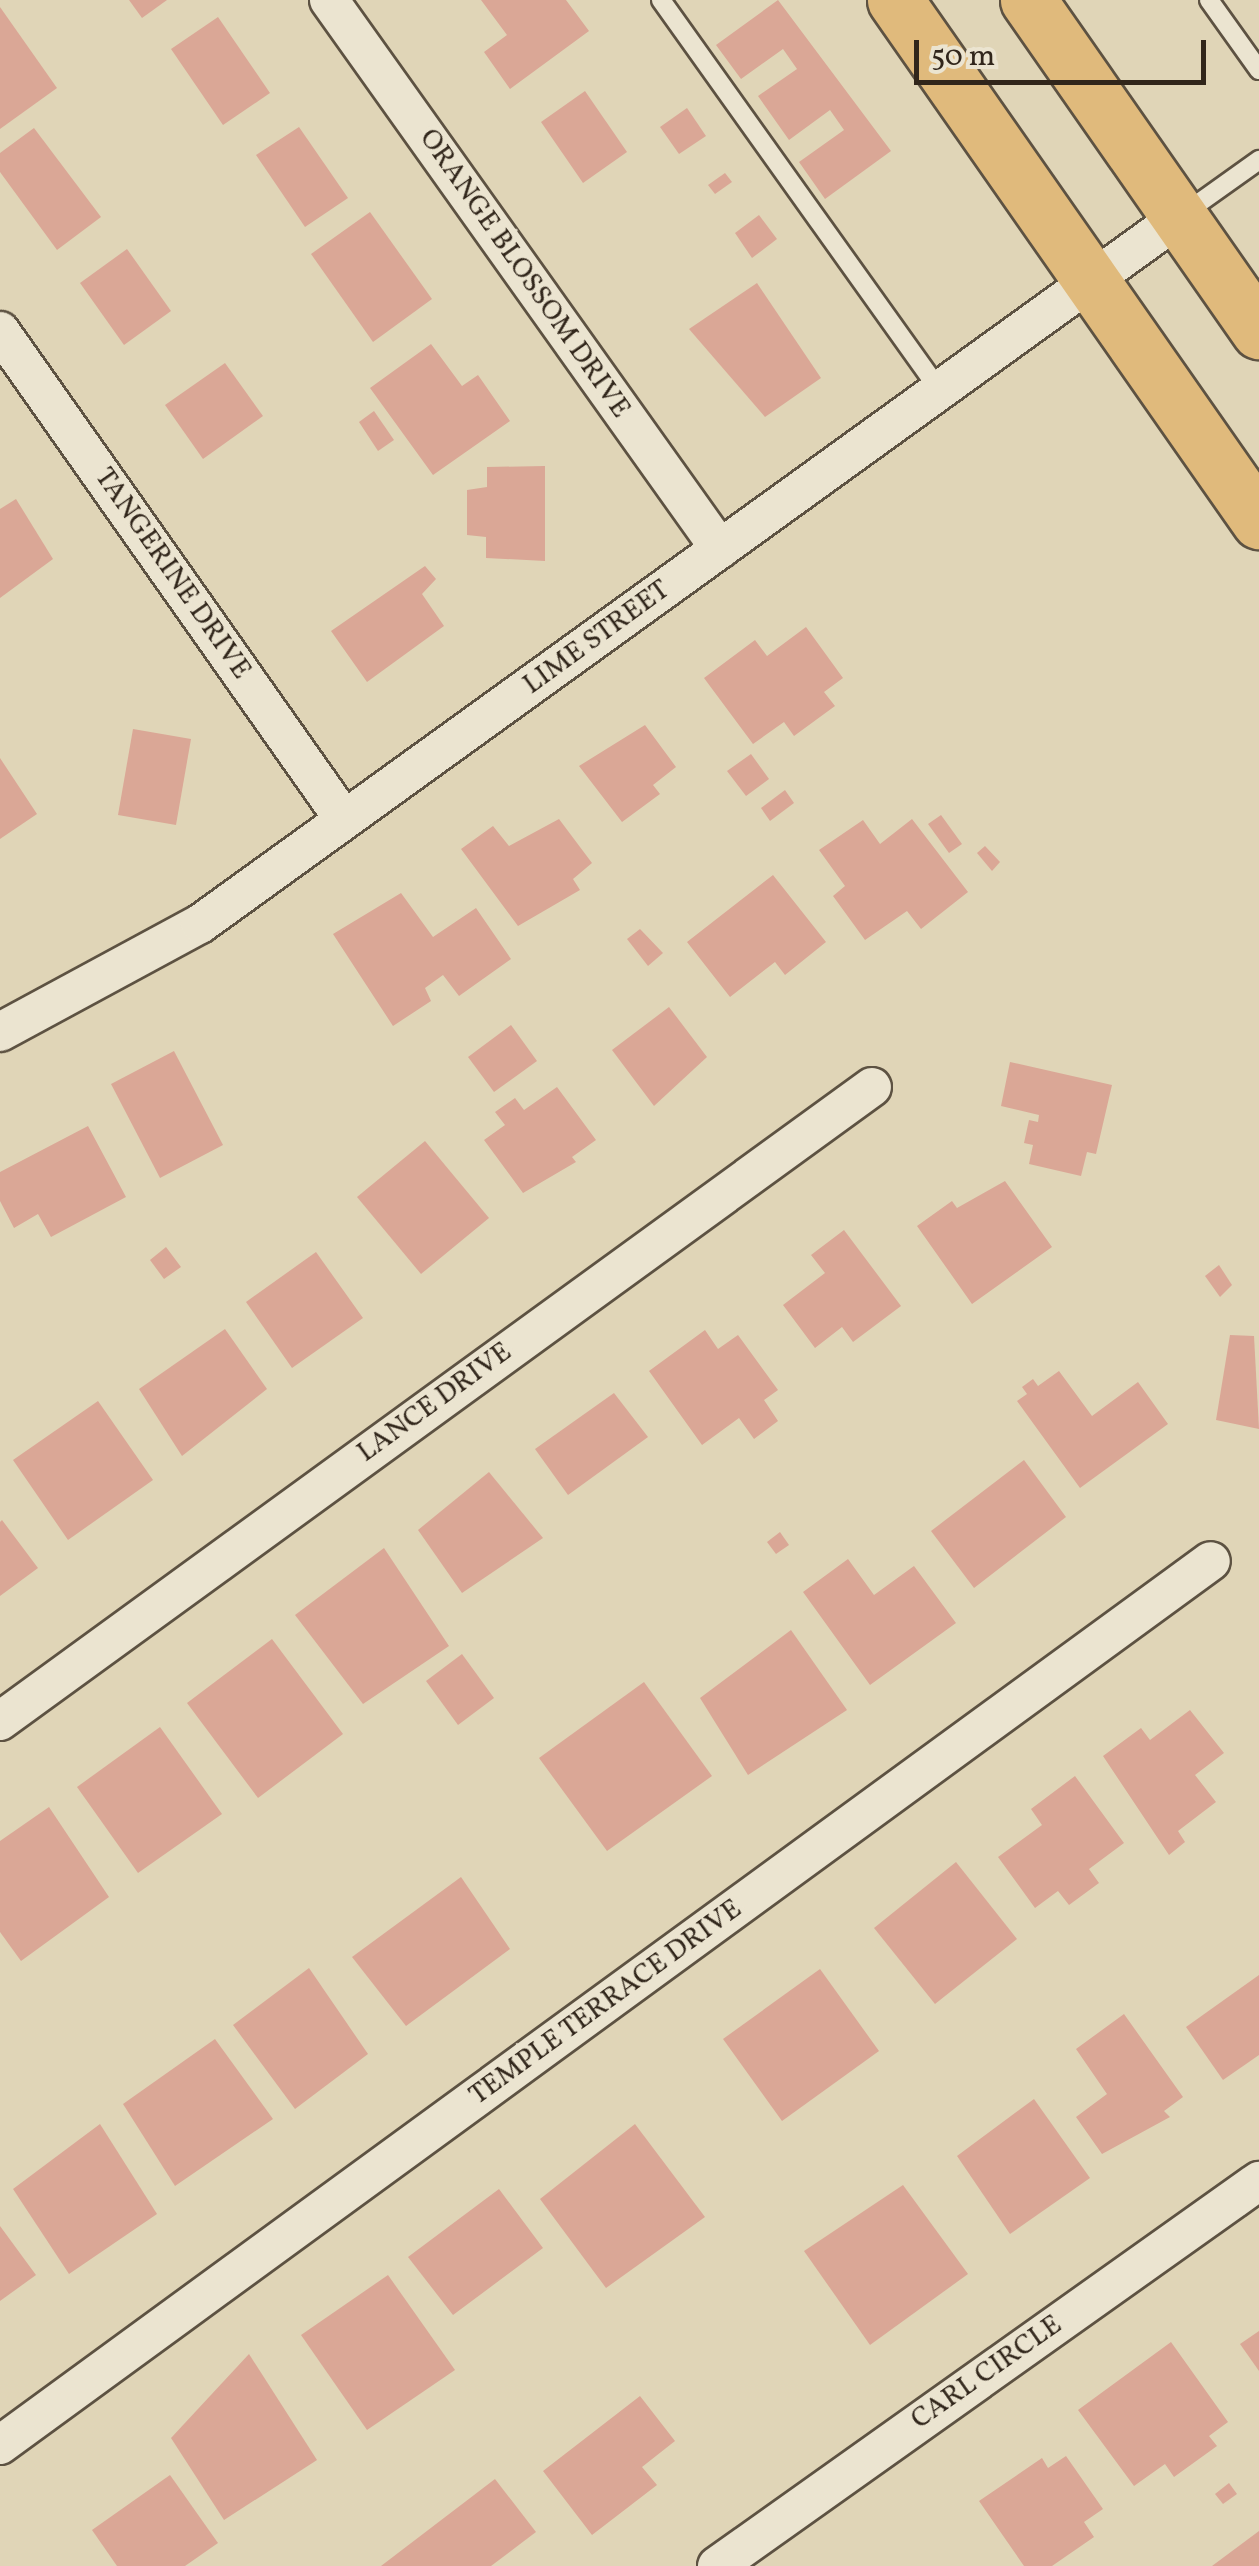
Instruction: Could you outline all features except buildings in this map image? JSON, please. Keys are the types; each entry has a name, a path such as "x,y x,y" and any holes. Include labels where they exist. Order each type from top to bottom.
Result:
{"main road":[{"path":"895,0 1088,282 1259,521"},
{"path":"1028,0 1259,331"}],"street":[{"name":"ORANGE BLOSSOM DRIVE","path":"329,0 720,549"},
{"name":"LIME STREET","path":"0,1032 160,950 1178,218"},
{"name":"TANGERINE DRIVE","path":"0,331 343,818"},
{"name":"LANCE DRIVE","path":"0,1721 872,1087"},
{"name":"TEMPLE TERRACE DRIVE","path":"0,2445 1211,1560"},
{"name":"CARL CIRCLE","path":"717,2566 1259,2181"}],"lane":[{"path":"661,0 938,388"},
{"path":"1210,0 1259,70"},
{"path":"1178,218 1259,160"}]}
